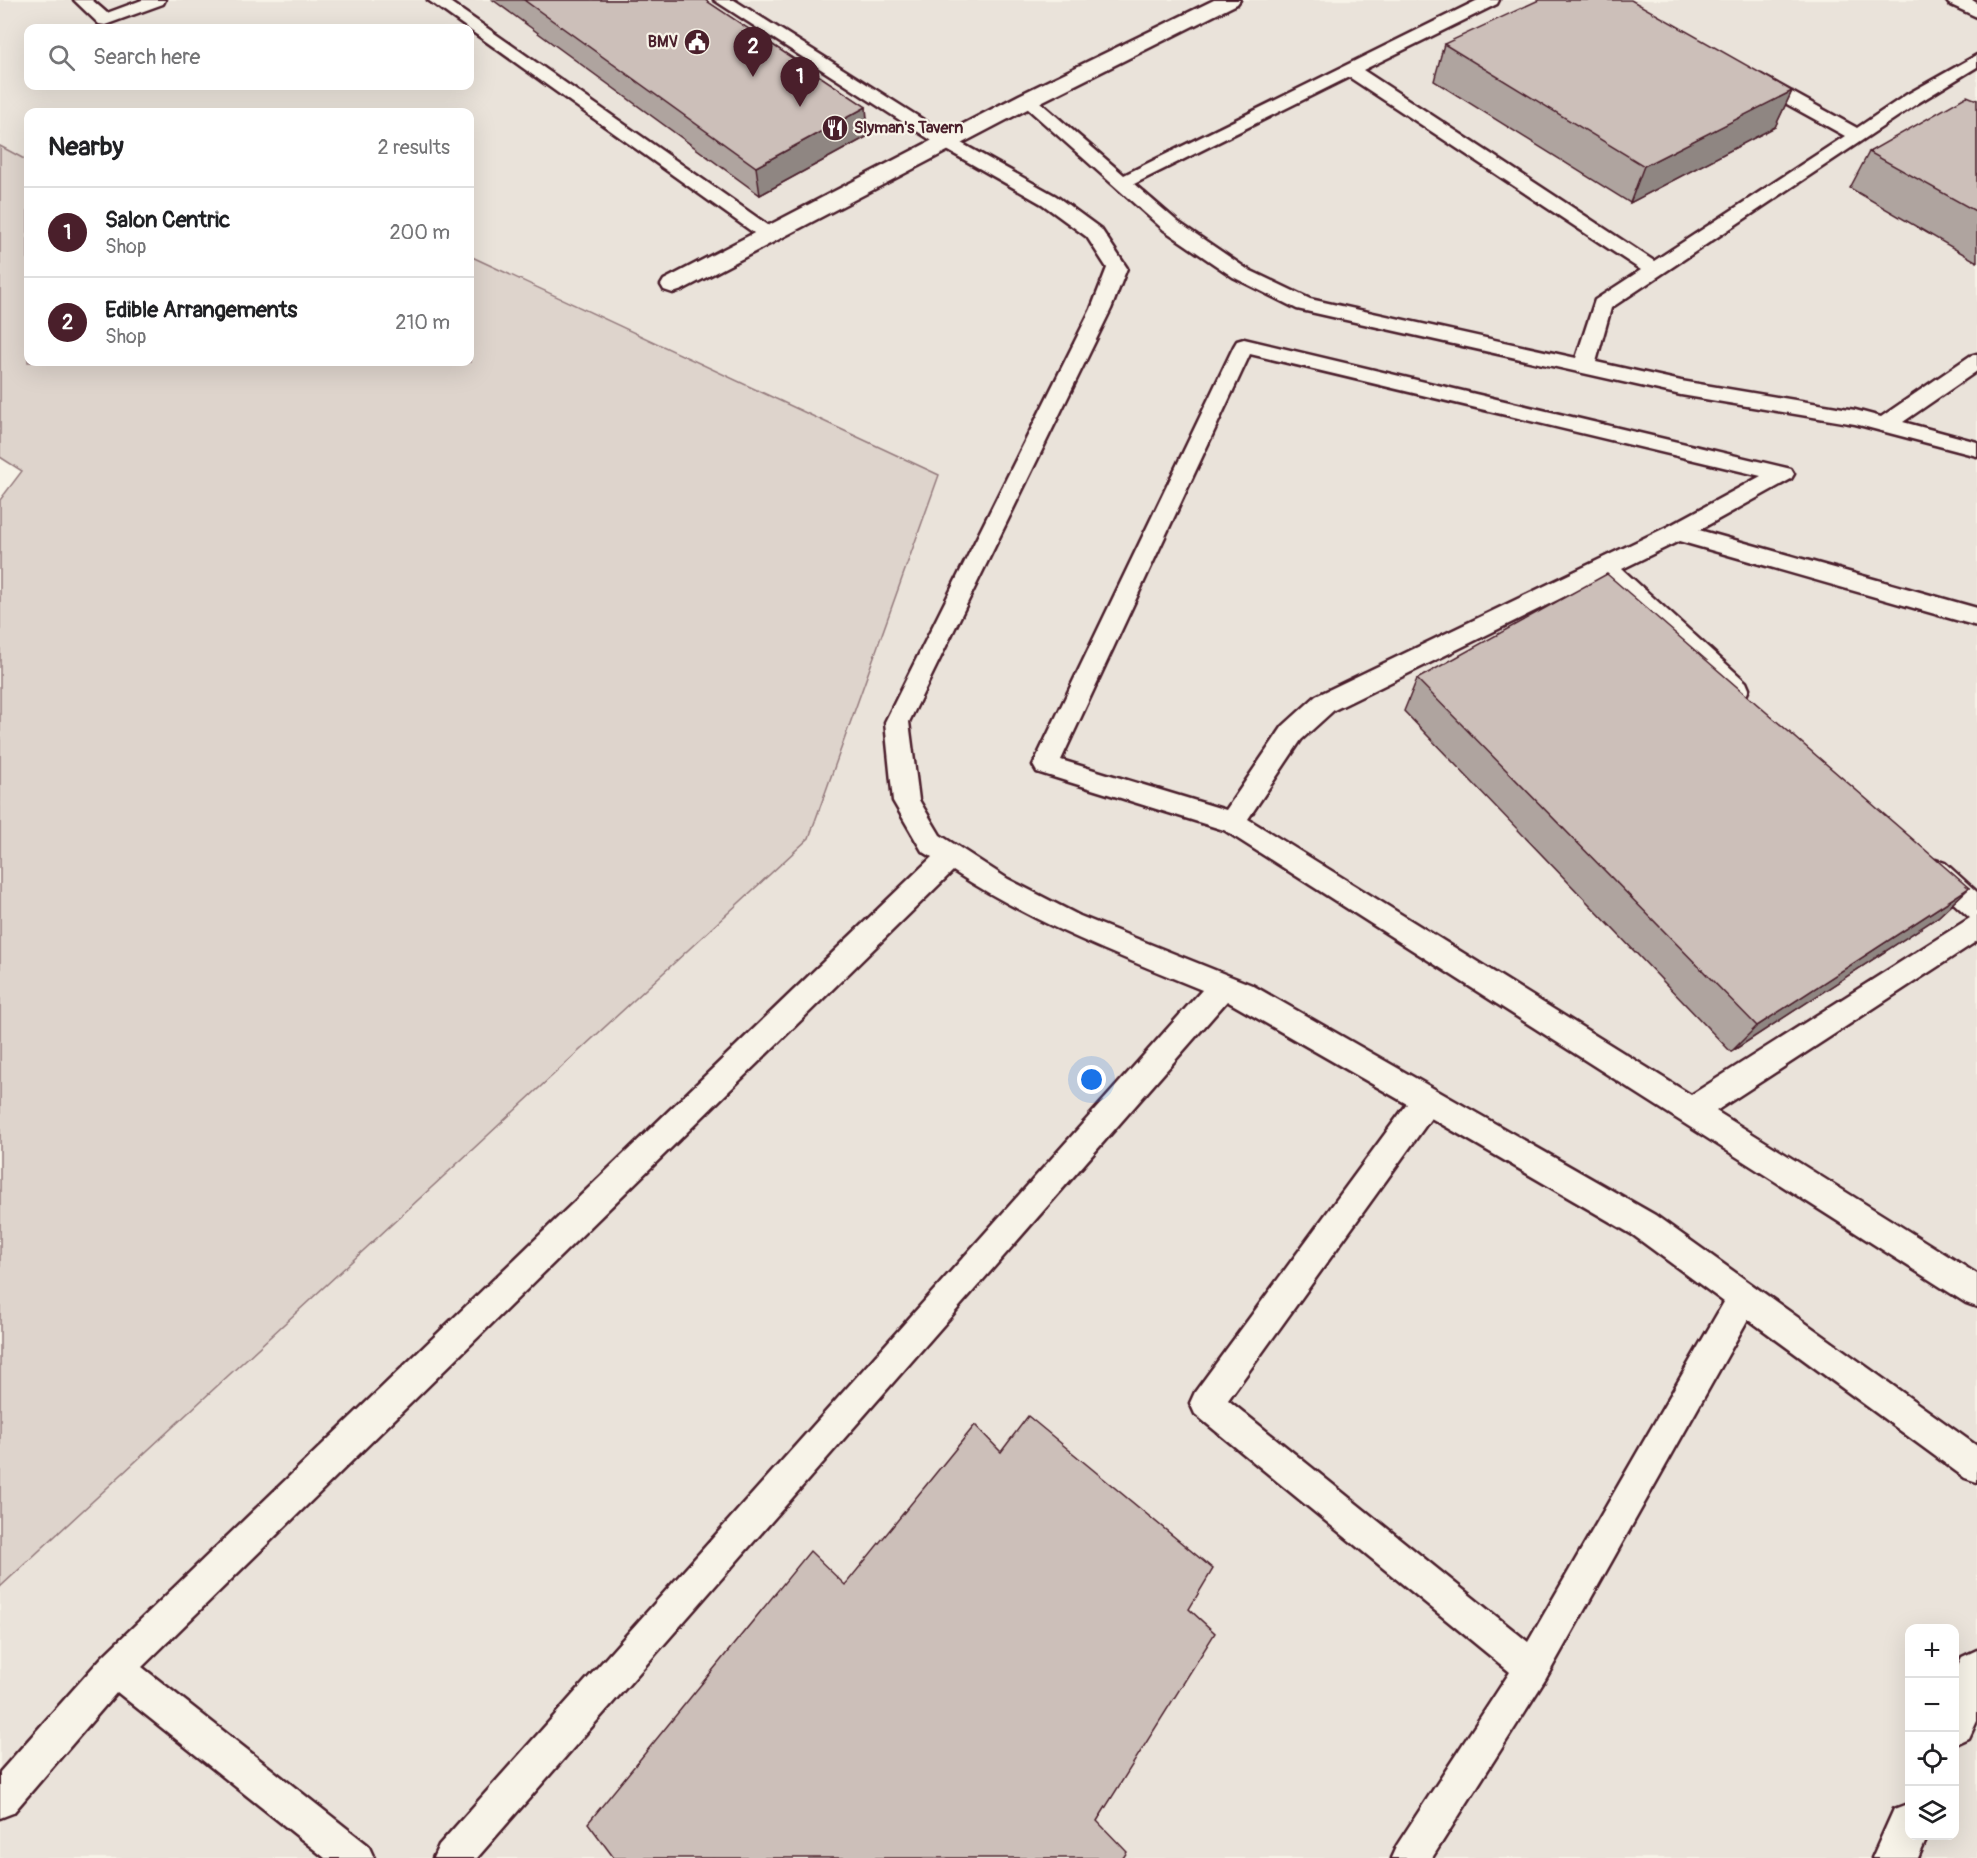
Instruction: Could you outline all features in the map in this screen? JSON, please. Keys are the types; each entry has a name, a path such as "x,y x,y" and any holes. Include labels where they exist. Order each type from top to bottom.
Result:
{"street":[{"path":"673,285 1027,100 1230,0"},
{"path":"1956,0 1977,11"},
{"path":"1959,1712 1977,1672"},
{"path":"1895,1858 1905,1836"}],"lane":[{"path":"82,0 105,20 157,0"},
{"path":"436,0 470,24"},
{"path":"722,0 946,142 1058,207 1094,233 1117,268 1101,309 897,722 906,801 931,843 999,887 1070,924 1242,994 1644,1225 1977,1466"},
{"path":"1122,183 1491,0"},
{"path":"474,27 768,234"},
{"path":"1584,367 1602,305 1857,135 1977,60"},
{"path":"1350,70 1654,270"},
{"path":"1744,73 1857,135"},
{"path":"1027,100 1171,226 1240,273 1304,304 1681,388 1855,417 1977,449"},
{"path":"1232,822 1292,733 1325,703 1677,532 1784,474 1244,346 1046,765 1232,822 1977,1292"},
{"path":"1884,425 1977,361"},
{"path":"1677,532 1977,617"},
{"path":"1605,567 1756,706"},
{"path":"1916,854 1977,909"},
{"path":"0,1800 115,1668 951,856"},
{"path":"1691,1112 1977,927"},
{"path":"452,1858 1223,986"},
{"path":"1427,1100 1206,1403 1533,1668"},
{"path":"1410,1858 1533,1668 1744,1297"},
{"path":"115,1668 355,1858"}],"shaded area":[{"path":"0,0 1977,0 1977,1858 0,1858 0,1587 809,838 939,475 474,258 474,108 24,108 24,159 0,146"},
{"path":"0,146 24,159 24,366 474,366 474,258 939,475 809,838 0,1587 0,500 22,471 0,457"}],"building":[{"path":"524,0 705,0 866,107 756,167"},
{"path":"1539,0 1631,0 1792,91 1644,166 1444,44"},
{"path":"1967,96 1977,100 1977,212 1869,152"},
{"path":"1607,574 1969,888 1757,1026 1417,679"},
{"path":"1028,1416 1213,1569 1189,1609 1215,1633 1097,1821 1127,1852 1123,1858 614,1858 588,1823 810,1551 845,1585 975,1425 1001,1452"}],"place":[{"name":"BMV","path":"697,42"},
{"name":"Edible Arrangements","path":"753,77"},
{"name":"Salon Centric","path":"800,107"},
{"name":"Slyman's Tavern","path":"835,128"}]}
